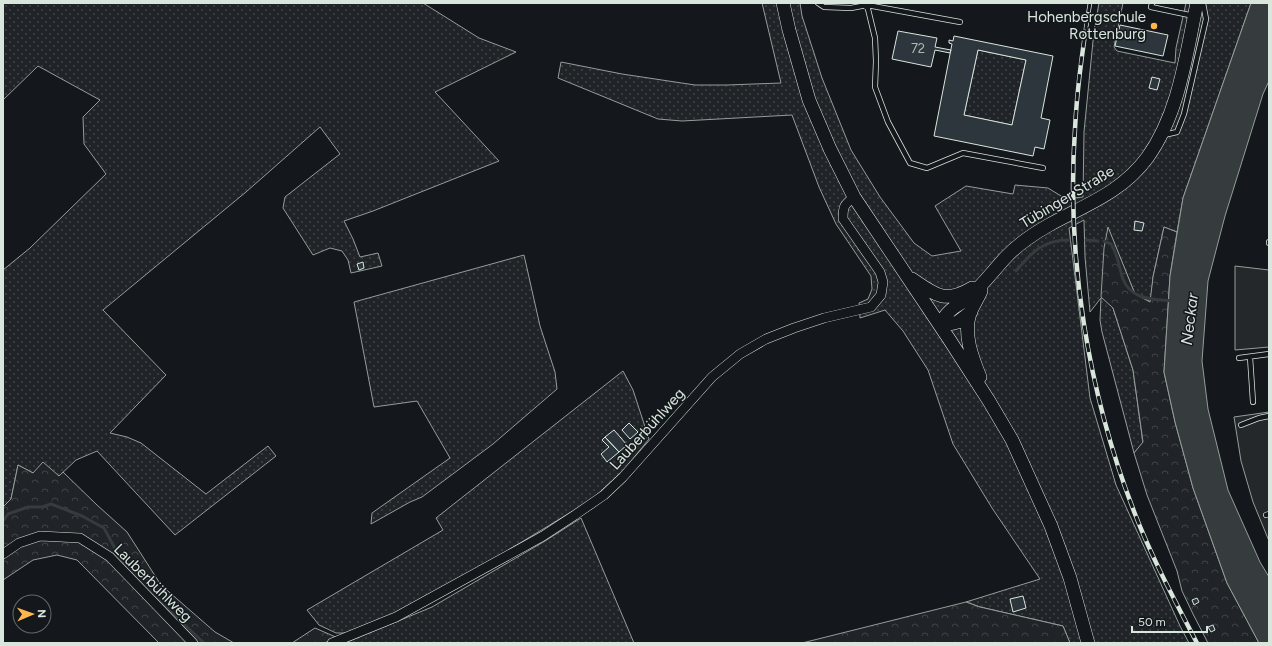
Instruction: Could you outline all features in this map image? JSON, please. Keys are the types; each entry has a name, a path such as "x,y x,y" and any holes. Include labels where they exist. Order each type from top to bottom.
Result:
{"main road":[{"path":"783,3 809,100 830,149 854,197 940,325 989,401 1012,440 1051,526 1070,578 1088,643"},
{"name":"Tübinger Straße","path":"940,325 951,310 967,299 989,278 1006,257 1025,241 1048,226 1099,200 1120,186 1148,158 1169,118 1176,96 1197,3"},
{"path":"908,276 932,293 946,297 960,294 989,278"},
{"name":"Tübinger Straße","path":"989,278 970,312 968,320 968,342 989,401"},
{"name":"Tübinger Straße","path":"940,325 958,322 970,312"}],"street":[{"name":"Lauberbühlweg","path":"332,643 403,613 543,536 604,495 624,477 712,377 740,354 766,339 794,328 824,318 871,307 881,296 882,282 880,272 843,219 845,204 854,197"},
{"name":"Lauberbühlweg","path":"3,554 19,543 40,536 80,538 110,557 193,643"}],"lane":[{"path":"818,3 824,7 851,8 867,4 960,22"},
{"path":"1152,3 1151,7 1194,16"},
{"path":"1160,136 1177,132 1184,114 1206,19 1203,3"},
{"path":"867,4 875,38 875,87 888,122 910,163 927,168 963,153 1043,168"},
{"path":"1239,358 1269,354"},
{"path":"1250,357 1253,402"},
{"path":"1241,425 1269,416"}],"green space":[{"path":"3,3 423,3 479,38 516,52 435,92 499,161 344,221 360,257 378,253 382,266 351,273 348,260 342,251 330,248 313,255 283,208 285,197 340,154 320,127 246,192 103,310 166,375 110,433 127,437 141,443 206,494 268,446 276,456 175,535 97,451 76,460 59,476 33,473 18,465 11,499 3,507 3,270 30,248 106,174 84,144 83,117 100,100 38,66 3,100"},
{"path":"762,3 800,3 802,16 822,78 851,150 880,197 914,243 932,256 961,251 935,206 966,186 1013,194 1015,185 1048,188 1066,199 1083,197 1084,132 1094,31 1099,3 1123,3 1114,47 1117,51 1175,63 1176,48 1186,3 1251,3 1183,198 1177,232 1164,227 1153,277 1151,302 1135,294 1108,228 1113,308 1133,370 1143,443 1134,453 1102,332 1100,320 1101,298 1090,312 1085,257 1084,220 1069,228 1090,398 1116,485 1189,643 1070,643 1063,626 980,607 966,602 1040,579 992,508 953,444 928,370 903,331 885,310 860,318 859,303 868,299 872,289 871,276 836,224 819,187 792,115 682,121 658,119 558,78 561,62 622,74 695,85 781,83"},
{"path":"978,50 1026,60 1012,125 964,115"},
{"path":"1108,227 1135,294 1150,302 1153,277 1164,227 1177,232 1170,276 1164,372 1175,422 1193,488 1227,583 1259,643 1208,643 1182,591 1177,571 1147,495 1134,453 1143,442 1133,370 1113,308 1101,297 1104,248"},
{"path":"524,255 540,326 555,372 557,389 493,444 422,497 371,524 372,513 450,458 417,401 374,407 354,302"},
{"path":"623,371 633,390 649,439 623,471 591,500 474,571 395,615 351,633 336,633 319,625 307,610 443,530 436,518"},
{"path":"43,462 59,476 63,472 127,532 161,585 215,632 234,643 159,643 77,560 57,555 33,560 3,580 3,507 11,499 18,465 33,473"},
{"path":"581,518 634,643 345,643 432,607 545,541"},
{"path":"966,602 980,607 1063,626 1070,643 802,643"},
{"path":"315,628 338,638 324,643 292,643"}],"shaded area":[{"path":"1235,266 1269,270 1269,347 1235,350"},
{"path":"1269,412 1269,541 1253,502 1241,461 1234,417"}],"water":[{"name":"Neckar","path":"1251,3 1269,3 1269,81 1263,94 1225,216 1208,281 1202,361 1208,409 1228,490 1260,562 1269,577 1269,643 1259,643 1227,583 1193,488 1175,422 1164,372 1170,276 1183,198"}],"building":[{"path":"1120,25 1168,35 1163,56 1115,46"},
{"path":"898,31 937,38 935,47 951,50 950,53 935,50 931,67 892,59"},
{"path":"954,36 1053,56 1041,118 1050,120 1044,149 1035,147 1033,156 934,136 952,44 949,43 949,40 953,41","holes":["978,50 1026,60 1012,125 964,115"]},
{"path":"1152,77 1160,79 1157,90 1149,88"},
{"path":"1135,221 1144,223 1142,231 1134,230"},
{"path":"363,262 364,268 359,270 357,264"},
{"path":"629,423 638,432 630,439 622,430"},
{"path":"614,430 627,445 619,452 605,437"},
{"path":"605,437 619,452 607,462 601,454 609,447 602,440"},
{"path":"1023,596 1026,608 1013,612 1010,599"},
{"path":"1197,598 1199,602 1194,605 1192,600"},
{"path":"1213,625 1215,630 1211,632 1208,627"}],"waterway":[{"path":"1016,271 1027,258 1039,248 1052,242 1069,240"},
{"path":"1086,240 1098,241"},
{"path":"1104,241 1111,244 1117,257 1123,279 1131,291 1137,295 1150,299 1171,301"},
{"path":"3,521 8,514 28,507 42,507 51,504 82,516 104,528 125,567"},
{"path":"156,598 204,643"}],"railway":[{"path":"1090,3 1077,97 1073,178 1074,227 1084,324 1093,373 1105,421 1135,514 1164,579 1197,643"}],"place":[{"name":"Hohenbergschule Rottenburg","path":"1154,26"}]}
